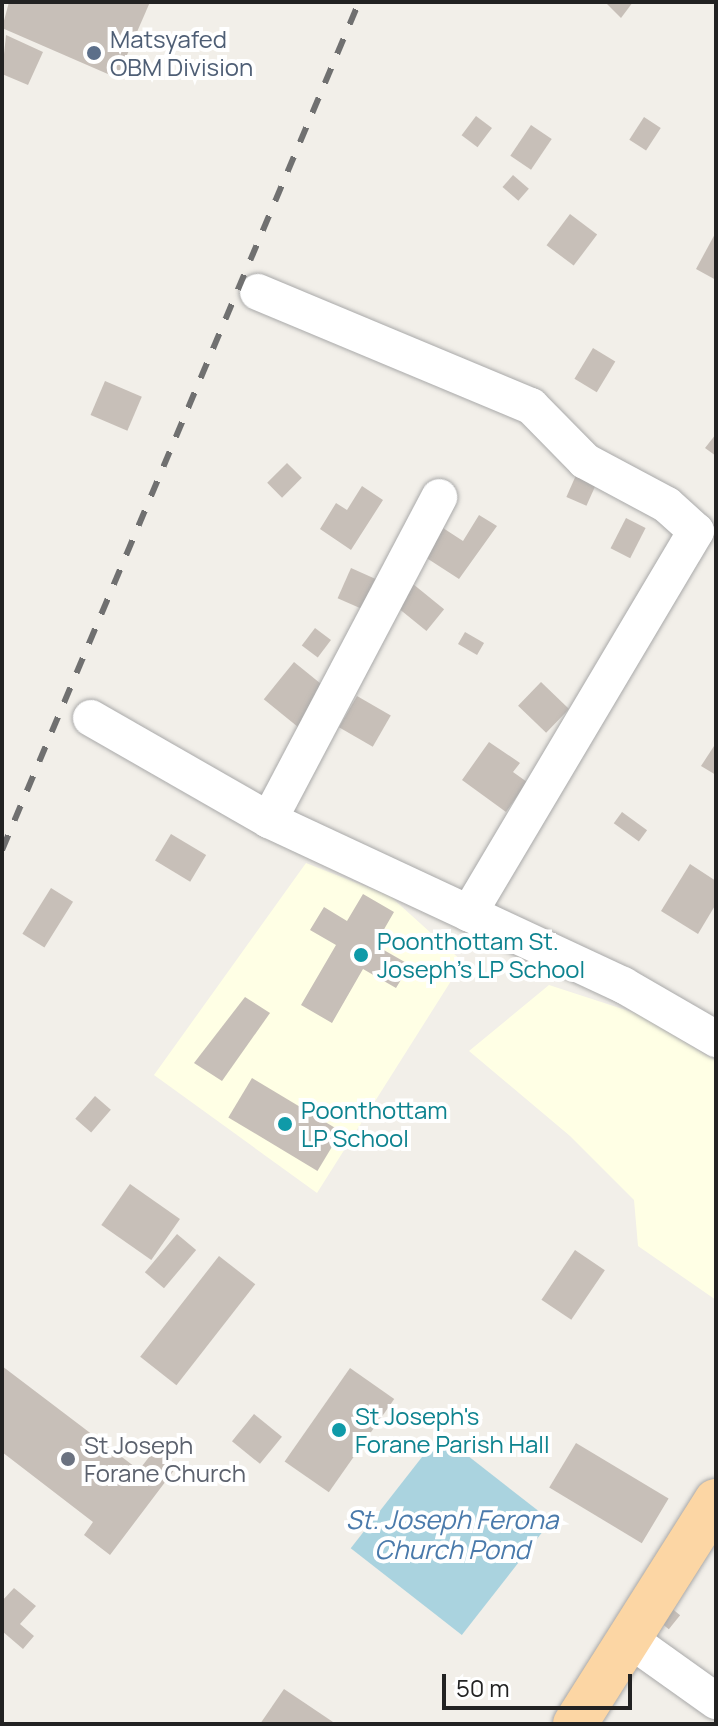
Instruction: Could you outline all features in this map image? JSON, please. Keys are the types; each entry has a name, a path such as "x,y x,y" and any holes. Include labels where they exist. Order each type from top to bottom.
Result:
{"main road":[{"path":"575,1724 715,1504"}],"street":[{"path":"258,292 531,406 585,461 706,526 469,914"},
{"path":"269,820 439,497"},
{"path":"91,718 269,820 623,985 716,1039"},
{"path":"629,1639 716,1701"}],"shaded area":[{"path":"306,863 390,896 463,962 317,1193 154,1075"},
{"path":"549,985 638,1014 716,1061 716,1300 638,1246 634,1200 570,1136 469,1051"}],"water":[{"name":"St. Joseph Ferona Church Pond","path":"440,1434 551,1521 462,1635 351,1548"}],"building":[{"name":"Matsyafed OBM Division","path":"9,2 150,2 117,78 2,28"},
{"path":"605,2 633,2 621,18"},
{"path":"6,35 43,52 28,85 2,74"},
{"path":"476,116 492,128 478,147 462,135"},
{"path":"644,117 661,128 646,151 629,140"},
{"path":"531,125 552,139 531,170 510,156"},
{"path":"513,175 529,189 518,201 503,187"},
{"path":"570,214 597,234 574,266 547,245"},
{"path":"716,232 716,280 696,269"},
{"path":"593,348 615,361 597,392 574,379"},
{"path":"105,381 142,397 127,431 91,415"},
{"path":"716,434 716,456 705,448"},
{"path":"287,463 302,478 282,498 267,483"},
{"path":"581,464 601,473 586,506 566,497"},
{"path":"362,486 383,500 351,550 320,529 336,503 347,510"},
{"path":"479,515 497,526 459,579 425,557 443,528 463,541"},
{"path":"626,518 646,528 630,558 611,548"},
{"path":"351,568 378,580 365,610 338,598"},
{"path":"413,584 444,609 426,631 395,606"},
{"path":"315,628 331,640 318,658 302,646"},
{"path":"465,632 484,643 477,655 458,644"},
{"path":"294,662 328,690 298,727 264,699"},
{"path":"541,682 569,709 546,733 518,706"},
{"path":"357,696 391,716 373,747 339,727"},
{"path":"489,742 520,763 513,772 527,782 506,812 462,780"},
{"path":"716,743 716,775 701,766"},
{"path":"622,812 647,830 639,842 614,823"},
{"path":"171,834 206,855 190,882 155,861"},
{"path":"690,864 716,881 716,904 698,934 661,911"},
{"path":"51,888 73,902 44,948 22,934"},
{"name":"Poonthottam St. Joseph's LP School","path":"363,894 394,912 375,945 410,965 396,988 363,969 332,1023 301,1005 336,945 310,930 324,907 347,921"},
{"path":"245,997 270,1013 222,1081 194,1063"},
{"name":"Poonthottam LP School","path":"252,1078 341,1132 317,1171 228,1117"},
{"path":"95,1096 111,1110 91,1132 75,1119"},
{"path":"130,1184 180,1219 151,1260 101,1225"},
{"path":"177,1234 196,1250 164,1288 145,1272"},
{"path":"575,1250 605,1270 571,1320 541,1300"},
{"path":"219,1256 255,1284 176,1385 140,1357"},
{"name":"St Joseph Forane Church","path":"2,1366 139,1470 156,1448 178,1465 110,1555 84,1535 93,1522 2,1452"},
{"name":"St Joseph's Forane Parish Hall","path":"350,1368 394,1399 329,1492 285,1461"},
{"path":"254,1414 282,1437 260,1464 232,1441"},
{"path":"576,1443 669,1499 642,1543 549,1488"},
{"path":"14,1588 36,1606 20,1624 34,1636 23,1649 2,1631 2,1601"},
{"path":"670,1607 680,1615 669,1629 659,1621"},
{"path":"284,1689 336,1724 260,1724"}],"railway":[{"path":"2,850 359,2"}],"place":[{"name":"Matsyafed OBM Division","path":"94,53"},
{"name":"Poonthottam St. Joseph's LP School","path":"361,955"},
{"name":"Poonthottam LP School","path":"285,1124"},
{"name":"St Joseph's Forane Parish Hall","path":"339,1430"},
{"name":"St Joseph Forane Church","path":"68,1459"}]}
